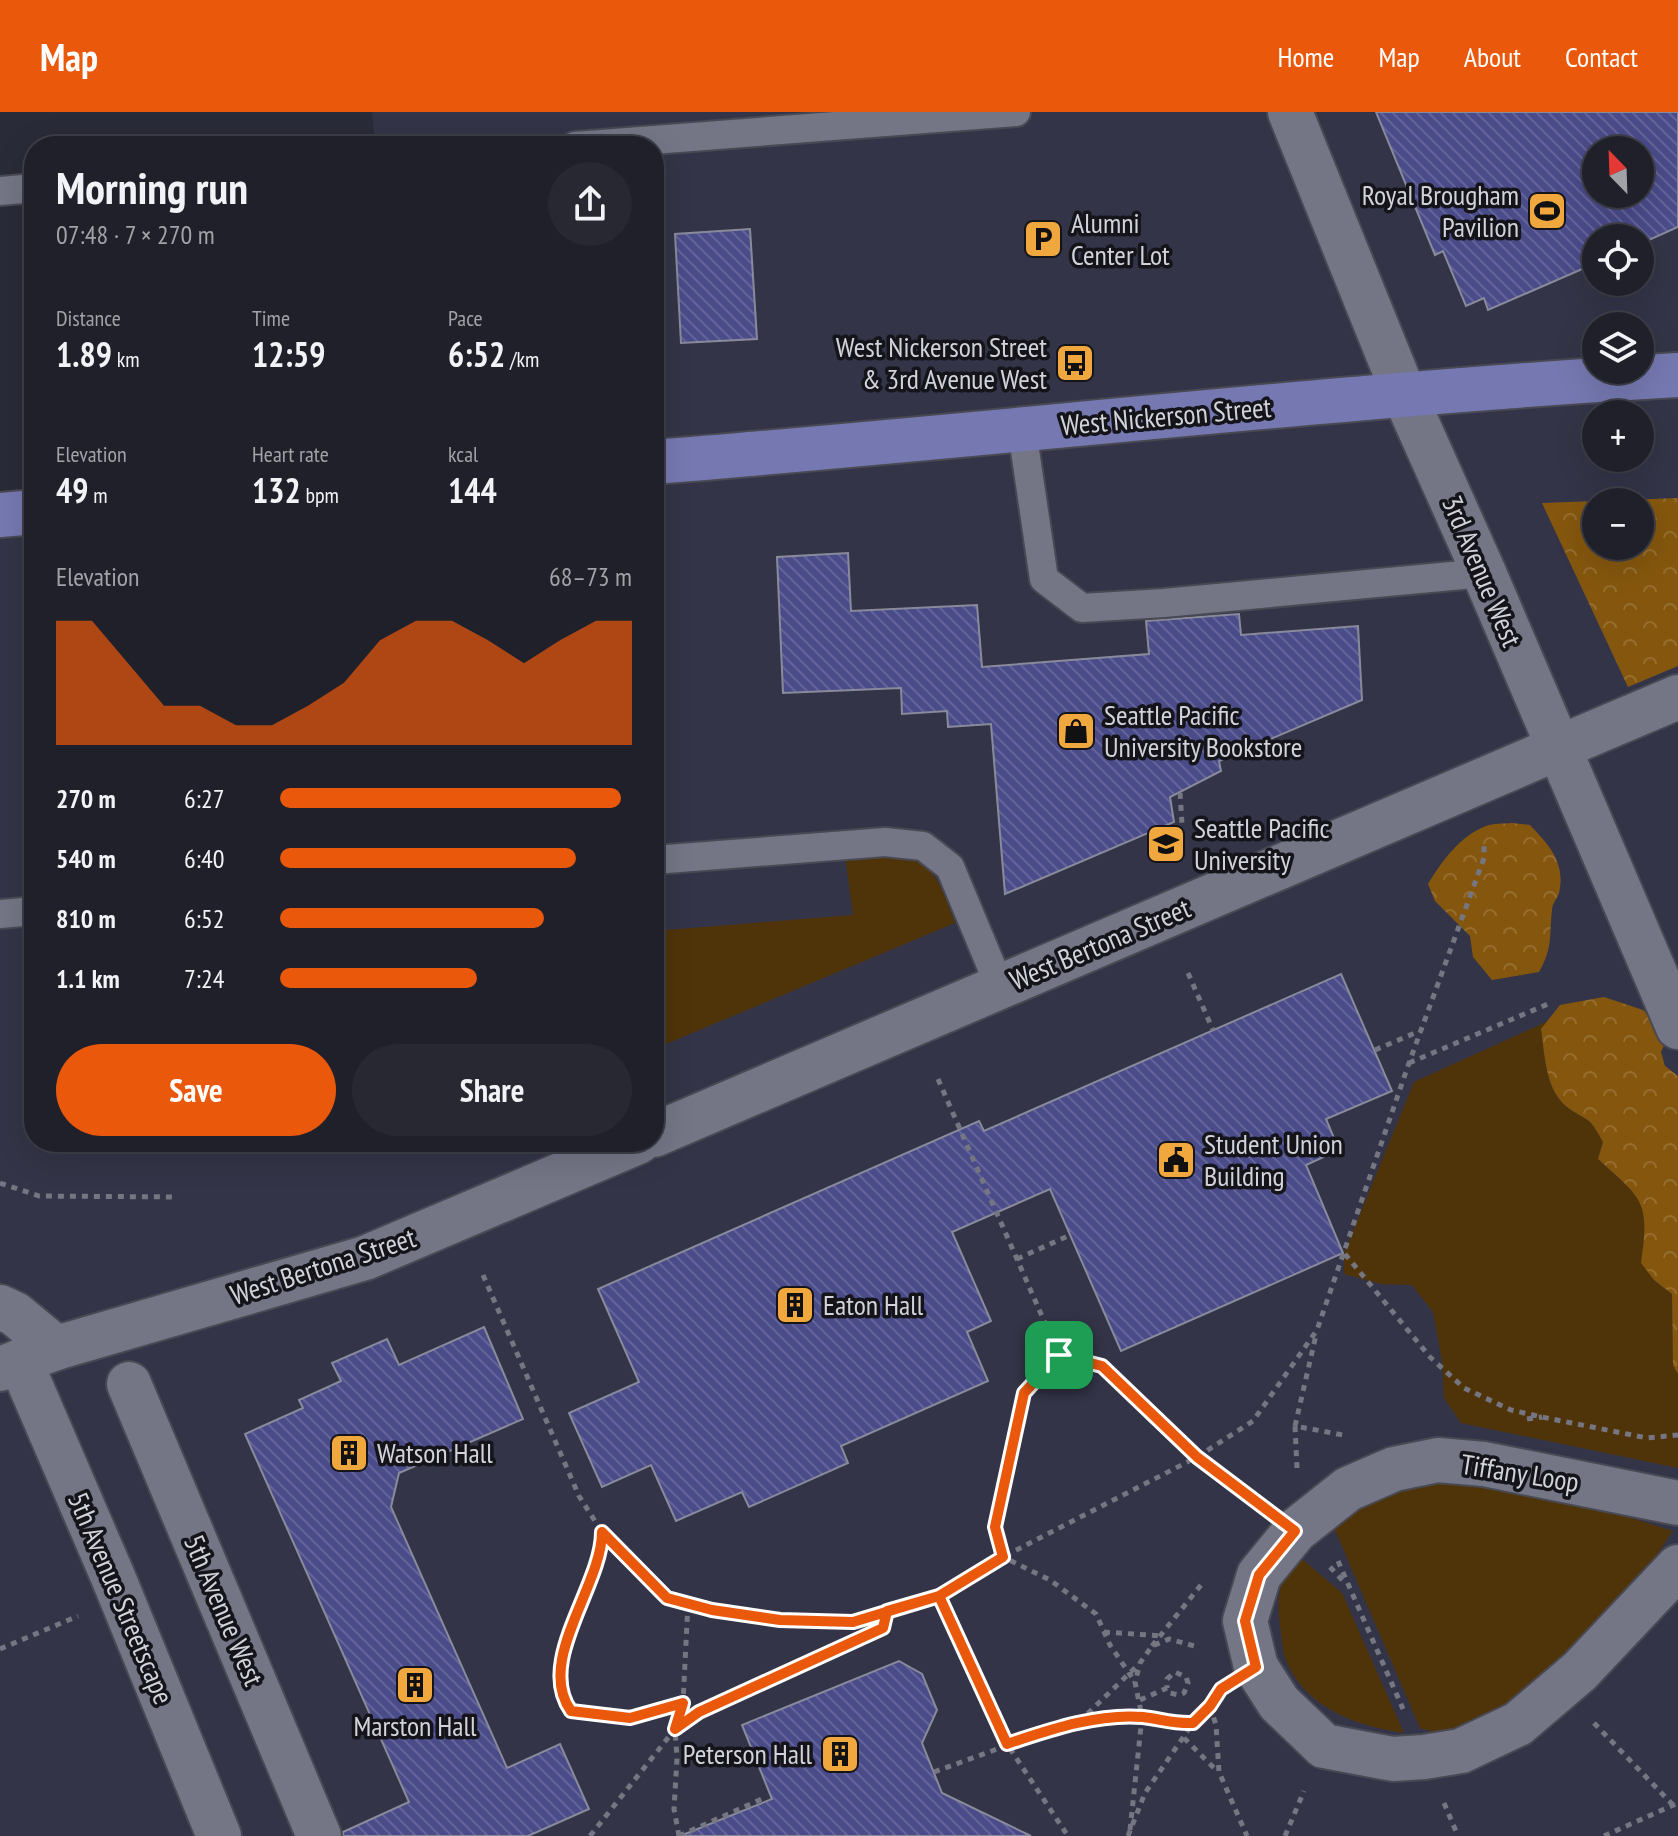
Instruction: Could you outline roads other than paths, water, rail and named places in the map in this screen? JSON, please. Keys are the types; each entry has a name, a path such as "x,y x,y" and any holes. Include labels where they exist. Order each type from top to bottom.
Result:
{"main road":[{"name":"West Nickerson Street","path":"664,461 892,444 1404,394 1678,375"},
{"path":"0,515 24,513"}],"street":[{"name":"3rd Avenue West","path":"1290,112 1404,394 1678,1027"},
{"name":"West Bertona Street","path":"664,1131 1678,697"},
{"name":"West Bertona Street","path":"25,1359 365,1258 614,1152"},
{"path":"0,1307 15,1314 25,1359"},
{"name":"5th Avenue Streetscape","path":"25,1359 219,1836"},
{"name":"5th Avenue West","path":"129,1384 319,1836"},
{"name":"Tiffany Loop","path":"1678,1503 1484,1464 1438,1460 1394,1469 1348,1489 1295,1531 1259,1575 1245,1621 1256,1667 1279,1703 1324,1746 1393,1759 1461,1751 1518,1724 1580,1671 1678,1567"}],"lane":[{"path":"664,139 1016,112"},
{"path":"0,191 24,189"},
{"path":"1022,430 1044,579 1082,608 1484,573"},
{"path":"664,859 885,842 923,846 950,867 1000,987"},
{"path":"0,914 24,912"}],"place":[{"name":"Royal Brougham Pavilion","path":"1547,211"},
{"name":"Alumni Center Lot","path":"1043,239"},
{"name":"West Nickerson Street & 3rd Avenue West","path":"1075,363"},
{"name":"Seattle Pacific University Bookstore","path":"1076,731"},
{"name":"Seattle Pacific University","path":"1166,844"},
{"name":"Student Union Building","path":"1176,1160"},
{"name":"Eaton Hall","path":"795,1305"},
{"name":"Watson Hall","path":"349,1453"},
{"name":"Marston Hall","path":"415,1685"},
{"name":"Peterson Hall","path":"840,1754"}]}
